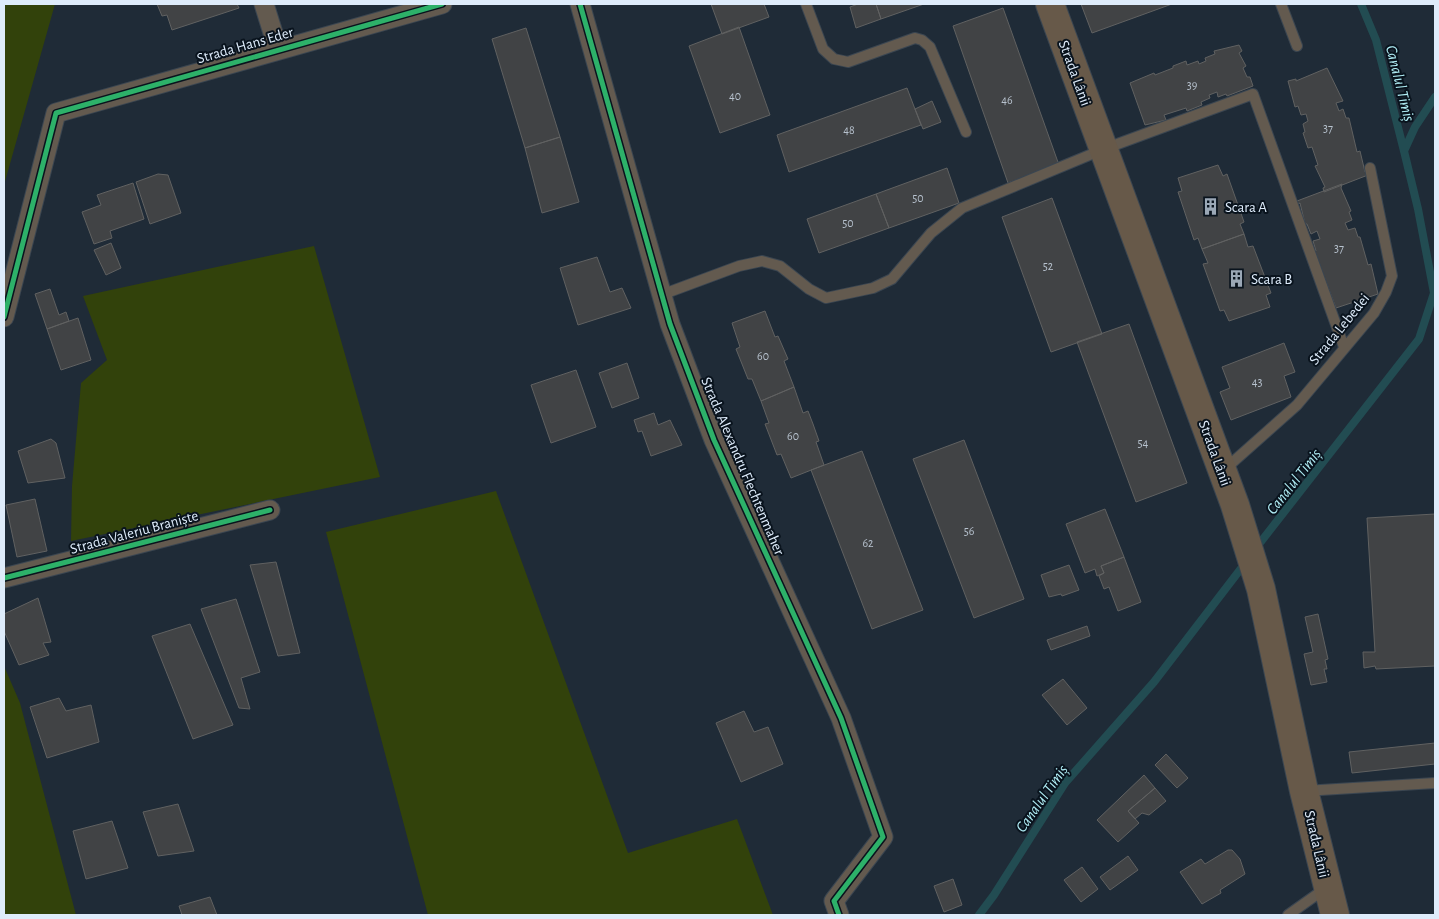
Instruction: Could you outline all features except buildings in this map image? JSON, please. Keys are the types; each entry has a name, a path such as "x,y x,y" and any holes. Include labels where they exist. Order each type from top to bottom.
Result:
{"main road":[{"name":"Strada Lânii","path":"1050,4 1235,505 1261,590 1331,908"}],"street":[{"path":"264,4 278,49"},
{"name":"Strada Hans Eder","path":"4,317 56,113 442,4"},
{"name":"Strada Alexandru Flechtenmaher","path":"580,4 661,295 714,440 841,718 883,837 834,901 839,915"},
{"name":"Strada Valeriu Braniște","path":"4,578 270,510"}],"lane":[{"path":"806,4 824,49 834,58 848,62 915,38 922,40 930,48 966,132"},
{"path":"1281,4 1297,46"},
{"path":"661,295 739,266 762,260 780,266 809,289 826,298 873,288 892,279 931,233 962,208 1104,149 1253,94 1344,347"},
{"name":"Strada Lebedei","path":"1222,472 1297,405 1374,313 1386,292 1392,276 1370,168"},
{"path":"1304,791 1435,783"},
{"path":"1288,915 1331,908"}],"green space":[{"path":"4,4 55,4 4,185"},
{"path":"314,246 380,477 71,541 72,486 81,383 107,360 83,296"},
{"path":"496,491 628,853 737,819 773,915 428,915 326,532"},
{"path":"4,666 20,703 76,915 4,915"}],"waterway":[{"name":"Canalul Timiș","path":"1256,548 1419,339 1434,293 1418,209 1376,40 1361,4"},
{"path":"1404,151 1415,127 1435,97"},
{"name":"Canalul Timiș","path":"979,915 994,895 1065,783 1154,682 1246,562"}],"cycle path":[{"path":"4,317 56,113 442,4"},
{"path":"580,4 670,324 714,440 841,718 883,837 834,901 839,915"},
{"path":"4,578 270,510"}],"place":[{"name":"Scara A","path":"1211,207"},
{"name":"Scara B","path":"1237,279"}]}
